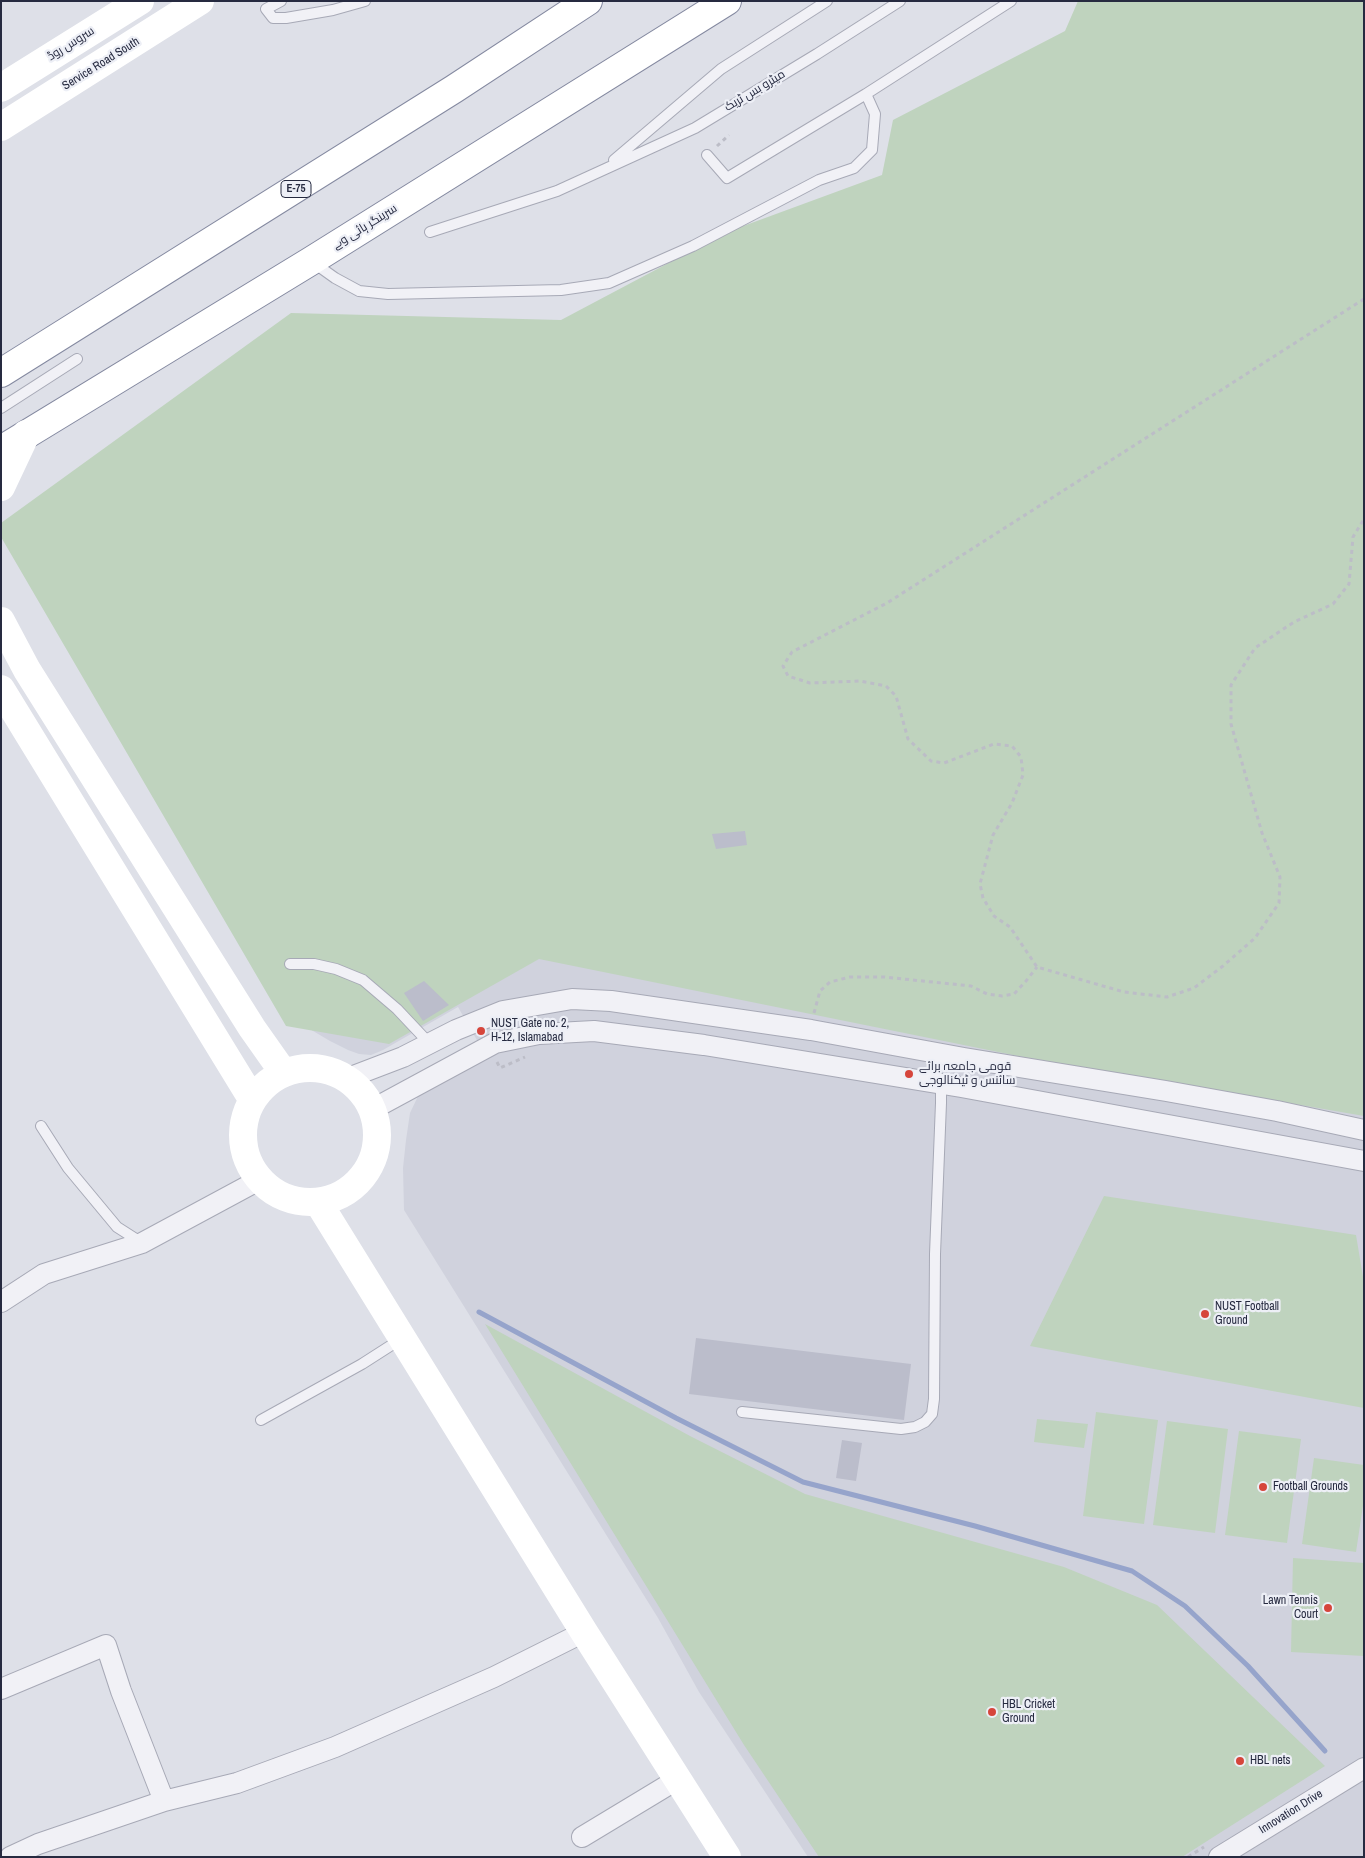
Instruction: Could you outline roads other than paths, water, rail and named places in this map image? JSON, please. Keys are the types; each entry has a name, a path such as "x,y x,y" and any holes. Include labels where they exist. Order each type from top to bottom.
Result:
{"main road":[{"name":"سروس روڈ","path":"1,88 140,1"},
{"name":"Service Road South","path":"1,127 200,1"},
{"name":"E-75","path":"1,373 445,94 588,1"},
{"name":"سرینگر ہائی وے","path":"1,450 311,261 727,1"},
{"path":"1,487 26,434"},
{"path":"1,621 32,678 252,1028 283,1072"},
{"path":"1,689 252,1099"},
{"path":"305,1067 327,1069 348,1078 362,1092 373,1109 377,1124 378,1141 374,1157 356,1185 338,1196 318,1202 296,1201 276,1193 259,1180 248,1162 242,1141 244,1119 252,1099 265,1084 283,1072 305,1067"},
{"path":"318,1202 584,1632 727,1857"}],"street":[{"path":"348,1078 403,1057 456,1030 503,1011 572,999 611,1000 811,1030 1277,1111 1364,1130"},
{"path":"373,1109 488,1047 509,1040 539,1034 560,1031 594,1031 704,1045 961,1087 1364,1161"},
{"path":"961,1087 964,1058"},
{"path":"1,1302 44,1274 142,1243 259,1180"},
{"path":"10,1857 38,1844 164,1801 237,1783 335,1747 494,1676 584,1632"},
{"path":"1,1689 106,1644 121,1691 164,1801"},
{"name":"Innovation Drive","path":"1219,1857 1364,1768"},
{"path":"582,1837 678,1779"}],"lane":[{"path":"282,1 266,9 273,18 286,18 333,10 365,1"},
{"name":"میٹرو بس ٹریک","path":"604,169 720,69 827,1"},
{"name":"میٹرو بس ٹریک","path":"430,232 557,191 695,128 900,1"},
{"path":"707,155 727,178 866,94 1012,1"},
{"path":"311,261 335,278 359,291 388,294 560,290 609,283 693,246 819,180 854,168 872,150 875,114 866,94"},
{"path":"1,408 77,359"},
{"path":"290,964 314,964 336,968 363,980 397,1009 429,1043"},
{"path":"742,1412 901,1429 925,1422 932,1414 934,1399 935,1254 942,1103 941,1084"},
{"path":"41,1126 68,1168 117,1227 142,1243"},
{"path":"261,1420 362,1364 402,1338"}],"waterway":[{"path":"479,1312 676,1418 803,1482 975,1526 1132,1571 1185,1606 1248,1666 1325,1751"}],"place":[{"name":"NUST Gate no. 2, H-12, Islamabad","path":"481,1031"},
{"name":"قومی جامعہ برائے سائنس و ٹیکنالوجی","path":"909,1074"},
{"name":"NUST Football Ground","path":"1205,1314"},
{"name":"Football Grounds","path":"1263,1487"},
{"name":"Lawn Tennis Court","path":"1328,1608"},
{"name":"HBL Cricket Ground","path":"992,1712"},
{"name":"HBL nets","path":"1240,1761"}]}
